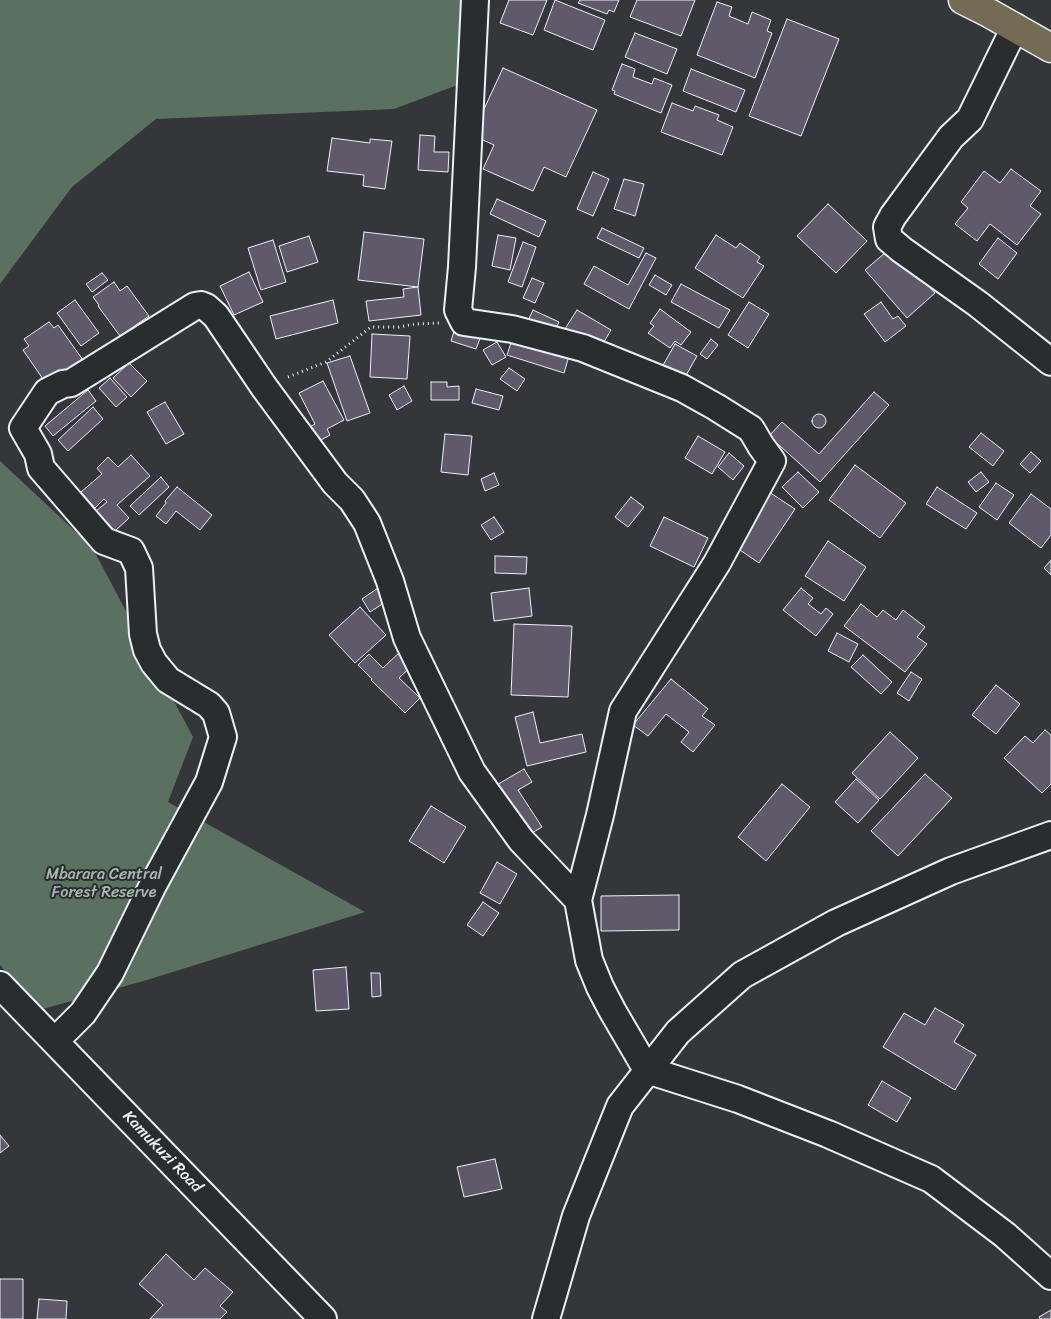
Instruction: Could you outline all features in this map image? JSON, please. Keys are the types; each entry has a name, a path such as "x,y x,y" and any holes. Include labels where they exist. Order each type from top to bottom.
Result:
{"main road":[{"path":"963,0 1051,48"}],"street":[{"path":"475,0 462,267 458,310 464,322 512,330 583,348 682,388 751,429 772,461 717,563 623,711 600,815 578,900 589,960 600,987 648,1070 738,1099 828,1134 931,1179 1005,1235 1051,1276"},
{"path":"1015,27 970,119 951,137 887,227 889,239 902,250 978,304 1051,362"},
{"path":"55,1041 83,1013 110,973 153,885 209,782 223,737 216,713 209,705 168,680 154,663 147,650 143,634 139,568 131,551 104,541 42,468 38,454 23,428 47,392 63,384 71,383 195,306 201,305 206,307 216,316 264,387 334,483 352,500 367,522 390,581 408,638 472,772 521,840 578,900"},
{"path":"546,1319 576,1216 620,1106 678,1032 742,975 836,922 950,871 1051,835"},
{"name":"Kamukuzi Road","path":"0,985 323,1319"}],"path":[{"path":"264,387 326,362 371,326 400,327 415,324 464,322"}],"green space":[{"path":"0,0 460,0 460,84 394,109 156,119 72,187 0,284"},
{"name":"Mbarara Central Forest Reserve","path":"0,461 92,547 193,737 168,802 365,912 147,980 39,1010 0,965"}],"building":[{"path":"509,0 547,0 533,35 500,23"},
{"path":"555,0 605,20 593,50 544,30"},
{"path":"580,0 619,0 614,12 609,10 607,14 578,3"},
{"path":"637,0 695,0 681,36 630,17"},
{"path":"717,2 732,7 729,16 748,24 752,12 771,20 767,31 772,33 755,78 697,55"},
{"path":"787,19 839,39 801,136 749,116"},
{"path":"635,33 677,49 667,74 625,57"},
{"path":"622,64 635,69 633,77 652,84 654,78 672,85 661,113 614,94 615,91 612,90"},
{"path":"503,68 597,110 566,177 544,167 533,191 483,169 494,145 472,135"},
{"path":"691,69 745,90 736,112 683,91"},
{"path":"672,103 693,111 695,106 719,115 717,120 733,127 722,155 661,132"},
{"path":"420,135 435,136 434,152 449,152 448,172 418,170"},
{"path":"332,138 370,143 370,139 392,141 385,189 363,186 364,175 327,171"},
{"path":"1011,169 1041,191 1030,206 1041,214 1017,245 990,224 977,241 955,224 968,208 961,202 984,171 1000,183"},
{"path":"593,172 609,179 593,216 577,209"},
{"path":"624,179 644,184 635,216 614,209"},
{"path":"497,199 546,221 539,237 490,214"},
{"path":"828,204 867,241 836,273 797,236"},
{"path":"602,228 644,248 639,258 597,238"},
{"path":"364,232 424,239 418,287 358,280"},
{"path":"498,235 516,238 510,270 492,266"},
{"path":"716,235 736,248 740,243 760,257 757,262 764,266 743,298 695,268"},
{"path":"309,236 318,262 287,272 279,246"},
{"path":"998,238 1017,253 998,279 979,264"},
{"path":"273,240 286,282 261,290 248,248"},
{"path":"523,242 536,247 522,287 508,282"},
{"path":"893,246 935,293 907,318 865,270"},
{"path":"646,253 656,258 629,309 584,284 594,266 628,285"},
{"path":"249,272 263,302 234,315 220,286"},
{"path":"102,273 108,280 92,292 86,284"},
{"path":"655,275 672,285 666,295 649,285"},
{"path":"532,278 544,283 535,303 523,298"},
{"path":"114,282 120,291 127,286 149,316 120,336 93,297"},
{"path":"681,284 730,310 719,328 671,302"},
{"path":"418,287 421,315 369,321 366,301 404,297 403,289"},
{"path":"75,300 99,333 81,346 57,313"},
{"path":"333,300 338,323 276,339 270,316"},
{"path":"749,302 769,314 748,348 728,335"},
{"path":"881,302 893,319 898,316 906,326 885,342 864,314"},
{"path":"660,309 691,332 681,345 675,341 670,348 648,333 654,326 650,323"},
{"path":"533,310 559,322 551,339 525,327"},
{"path":"577,310 611,330 598,352 563,332"},
{"path":"49,322 54,328 58,325 83,360 47,385 23,350 29,346 24,339"},
{"path":"455,328 481,336 476,349 451,341"},
{"path":"515,331 571,349 564,373 507,355"},
{"path":"372,334 410,336 407,379 370,377"},
{"path":"711,339 718,345 707,359 700,354"},
{"path":"497,342 506,357 492,365 483,350"},
{"path":"675,344 697,356 684,379 662,367"},
{"path":"350,356 370,413 347,421 327,363"},
{"path":"129,363 147,381 131,397 113,378"},
{"path":"509,368 525,379 517,391 500,379"},
{"path":"110,378 127,397 116,407 99,388"},
{"path":"323,381 344,420 327,429 330,435 312,445 304,430 315,424 299,393"},
{"path":"431,382 447,382 447,387 459,386 459,400 431,400"},
{"path":"404,386 412,401 397,410 389,395"},
{"path":"476,389 503,396 499,410 472,403"},
{"path":"88,390 96,401 53,436 45,426"},
{"path":"874,392 889,405 820,482 769,436 782,422 819,454"},
{"path":"165,402 184,434 166,444 147,412"},
{"path":"93,407 103,419 68,451 58,440"},
{"path":"819,414 824,416 826,421 824,426 819,428 814,426 812,421 814,416"},
{"path":"981,433 1004,451 993,466 969,447"},
{"path":"445,434 472,436 468,475 441,472"},
{"path":"698,436 725,452 712,474 685,458"},
{"path":"1031,452 1041,461 1030,473 1020,464"},
{"path":"729,453 744,466 733,480 718,467"},
{"path":"131,455 150,476 117,505 129,518 115,531 96,511 107,502 104,499 95,508 81,492 102,474 97,468 108,457 118,467"},
{"path":"855,465 906,503 880,538 829,500"},
{"path":"798,472 819,492 803,508 782,487"},
{"path":"981,472 989,482 976,492 968,482"},
{"path":"494,473 499,485 485,491 481,479"},
{"path":"161,477 169,487 139,515 130,506"},
{"path":"996,483 1014,495 997,520 979,507"},
{"path":"177,487 212,515 200,530 176,511 166,524 156,516 166,503 165,501"},
{"path":"937,487 977,513 966,529 926,504"},
{"path":"769,492 795,509 759,563 734,546"},
{"path":"1031,494 1051,509 1051,535 1041,548 1009,523"},
{"path":"631,497 644,507 628,527 615,517"},
{"path":"494,517 504,532 491,540 481,525"},
{"path":"664,517 708,538 694,567 650,546"},
{"path":"828,541 866,567 844,601 805,576"},
{"path":"495,556 527,557 526,574 495,573"},
{"path":"1051,560 1051,575 1044,568"},
{"path":"384,584 393,597 370,612 362,599"},
{"path":"529,588 532,616 494,621 491,593"},
{"path":"801,588 813,598 808,604 821,614 826,608 833,614 816,636 783,610"},
{"path":"861,604 877,617 883,610 896,620 903,610 925,627 917,637 927,644 905,672 844,626"},
{"path":"360,607 386,635 355,663 329,635"},
{"path":"514,624 572,626 568,697 511,695"},
{"path":"837,633 858,644 849,662 828,651"},
{"path":"403,649 416,662 399,678 420,698 405,713 358,665 369,654 383,668"},
{"path":"863,655 892,682 881,694 851,667"},
{"path":"911,672 922,679 909,701 897,693"},
{"path":"671,679 708,709 702,716 715,725 693,752 681,742 689,732 666,714 648,736 633,725"},
{"path":"996,685 1020,704 996,734 972,715"},
{"path":"533,712 540,743 582,734 586,752 527,766 515,717"},
{"path":"1045,730 1051,735 1051,784 1042,793 1004,758 1025,736 1033,743"},
{"path":"890,732 918,758 880,799 852,773"},
{"path":"524,769 532,782 518,790 542,827 527,836 495,786"},
{"path":"925,774 952,798 898,856 871,831"},
{"path":"856,779 879,800 858,823 835,802"},
{"path":"782,784 810,807 766,861 738,837"},
{"path":"431,806 466,827 444,863 409,841"},
{"path":"497,862 517,874 500,904 480,893"},
{"path":"679,895 679,930 601,931 601,896"},
{"path":"483,902 499,913 483,936 467,925"},
{"path":"346,967 349,1009 316,1011 313,970"},
{"path":"371,973 380,973 381,996 372,997"},
{"path":"935,1008 964,1025 954,1042 976,1055 955,1090 883,1047 904,1013 925,1025"},
{"path":"882,1081 911,1098 897,1122 868,1105"},
{"path":"0,1135 9,1146 0,1153"},
{"path":"495,1159 502,1189 464,1197 457,1167"},
{"path":"166,1254 194,1280 205,1268 233,1292 220,1306 227,1312 220,1319 150,1319 163,1305 139,1284"},
{"path":"0,1279 23,1279 23,1319 0,1319"},
{"path":"39,1299 67,1301 66,1319 37,1319"},
{"path":"1051,1310 1051,1319 1040,1319 1039,1317"}]}
